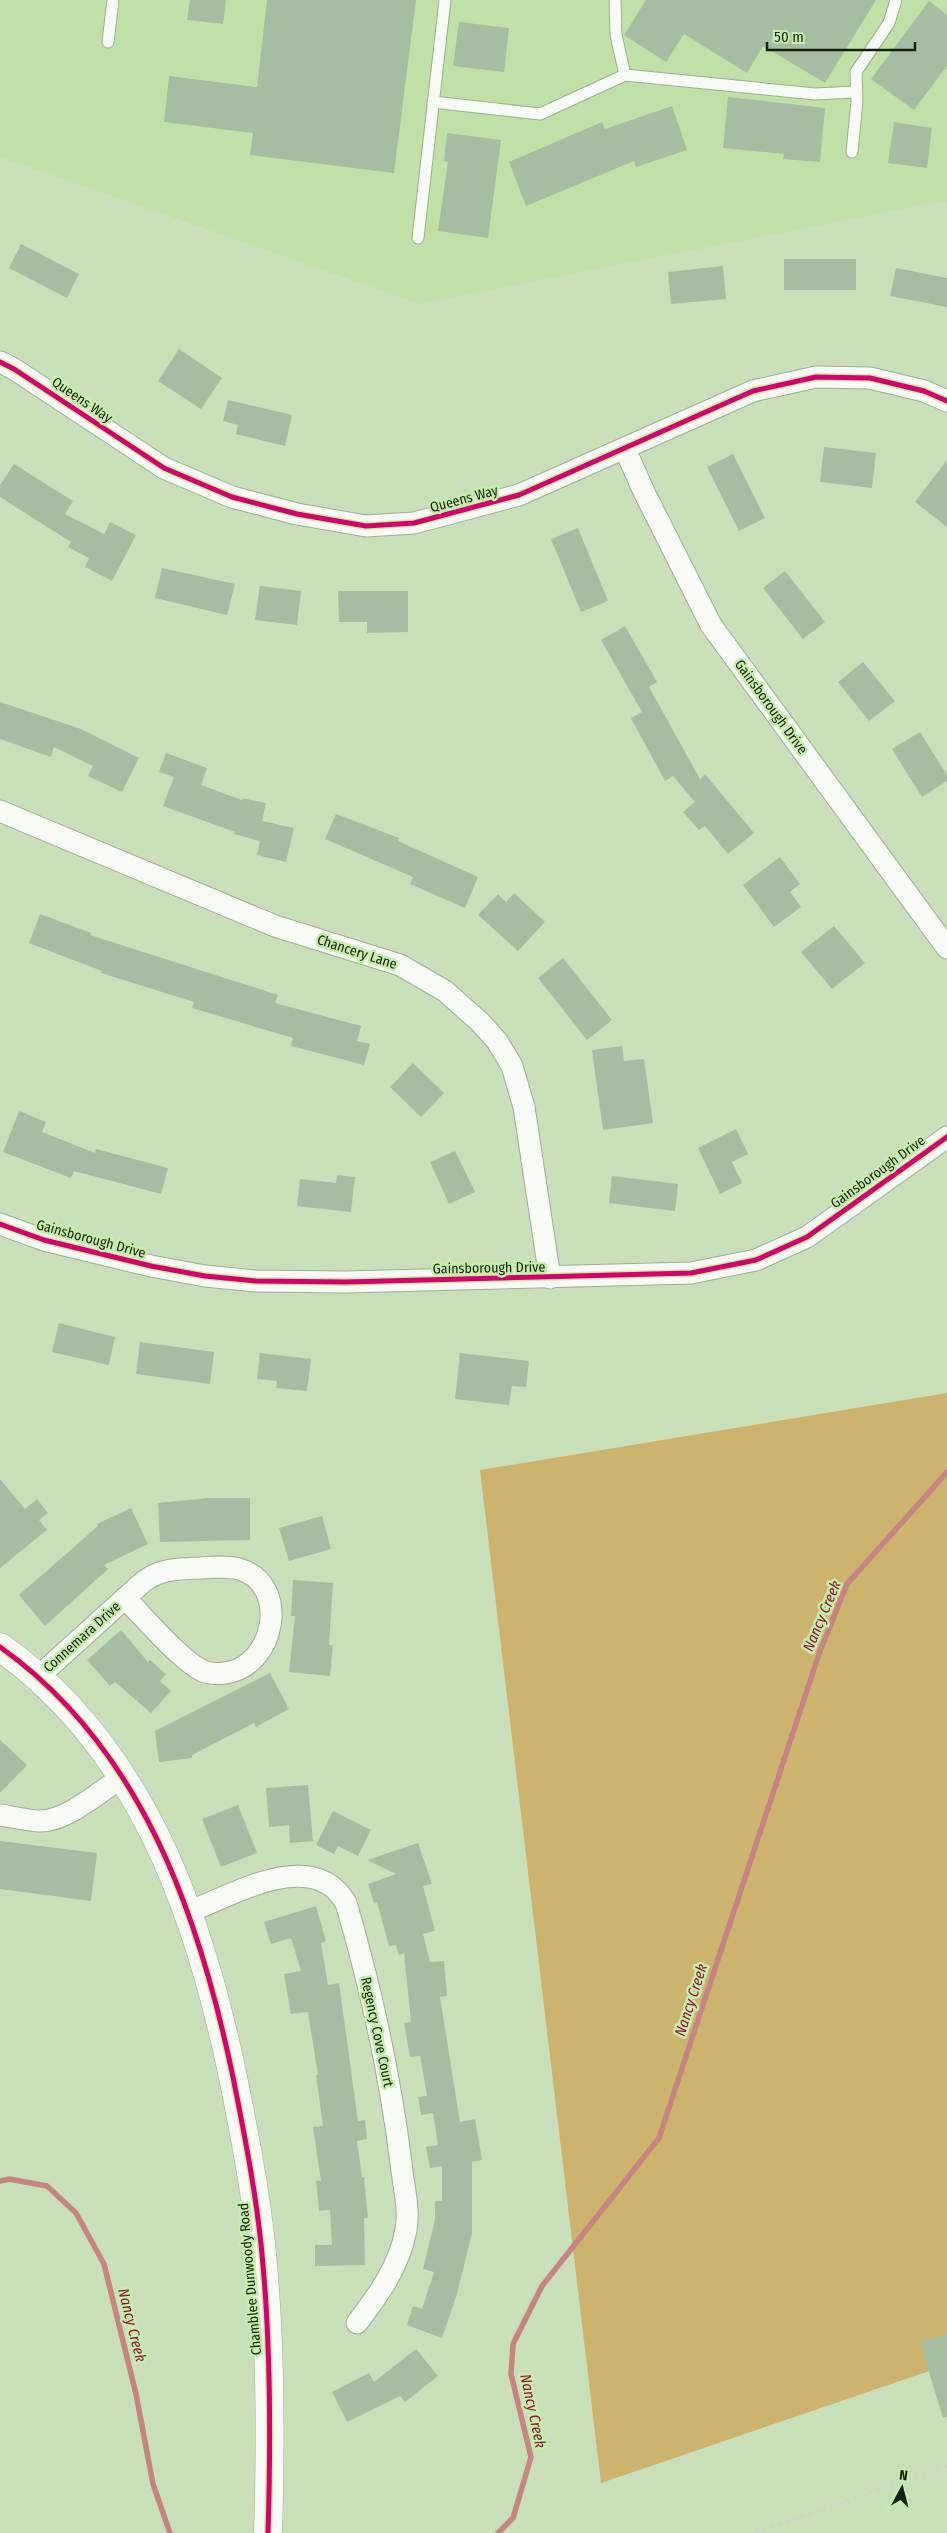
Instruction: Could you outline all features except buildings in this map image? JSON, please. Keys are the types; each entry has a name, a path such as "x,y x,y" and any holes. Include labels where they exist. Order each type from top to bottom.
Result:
{"street":[{"name":"Queens Way","path":"0,362 14,369 164,468 232,497 297,514 366,526 414,524 467,511 519,495 753,391 816,377 870,378 924,391 947,400"},
{"name":"Gainsborough Drive","path":"626,449 644,492 711,624 947,948"},
{"name":"Chancery Lane","path":"0,811 275,926 400,965 445,991 497,1041 512,1066 524,1107 550,1278"},
{"name":"Gainsborough Drive","path":"0,1224 44,1240 101,1255 205,1276 256,1281 346,1282 691,1273 756,1260 807,1237 947,1137"},
{"name":"Connemara Drive","path":"39,1676 125,1598 153,1574 165,1570 225,1567 241,1570 263,1586 270,1600 268,1639 261,1652 246,1666 231,1672 217,1674 204,1672 189,1662 125,1598"},
{"name":"Chamblee Dunwoody Road","path":"0,1647 39,1676 68,1704 104,1748 122,1777 164,1854 188,1912 218,2007 238,2104 256,2206 261,2247 268,2369 268,2532"},
{"path":"0,1815 39,1820 54,1819 79,1806 122,1777"},
{"name":"Regency Cove Court","path":"188,1912 262,1883 302,1875 328,1882 340,1892 346,1903 385,2058 407,2228 404,2243 392,2274 357,2323"}],"lane":[{"path":"108,42 113,0"},
{"path":"418,238 445,0"},
{"path":"615,0 616,35 625,75"},
{"path":"852,152 857,101 855,92 856,72 889,23 896,0"},
{"path":"433,102 540,114 625,75 815,94 855,92"}],"path":[{"path":"755,2533 947,2466"}],"shaded area":[{"path":"0,0 947,0 947,203 943,201 420,304 0,157"},
{"path":"947,1393 947,2365 601,2483 480,1470"}],"waterway":[{"name":"Nancy Creek","path":"498,2533 513,2518 531,2457 511,2374 513,2344 542,2286 659,2138 819,1654 847,1584 947,1472"},
{"name":"Nancy Creek","path":"0,2181 9,2179 47,2186 76,2213 104,2264 136,2394 153,2484 170,2533"}],"cycle path":[{"path":"0,362 14,369 164,468 232,497 297,514 366,526 414,523 519,495 753,391 816,377 870,378 924,391 947,401"},
{"path":"0,1224 44,1240 151,1266 205,1276 256,1281 346,1282 691,1273 756,1260 807,1237 947,1137"},
{"path":"0,1647 49,1688 91,1733 127,1784 157,1838 182,1896 202,1955 233,2077 259,2223 267,2316 270,2461 268,2533"}]}
